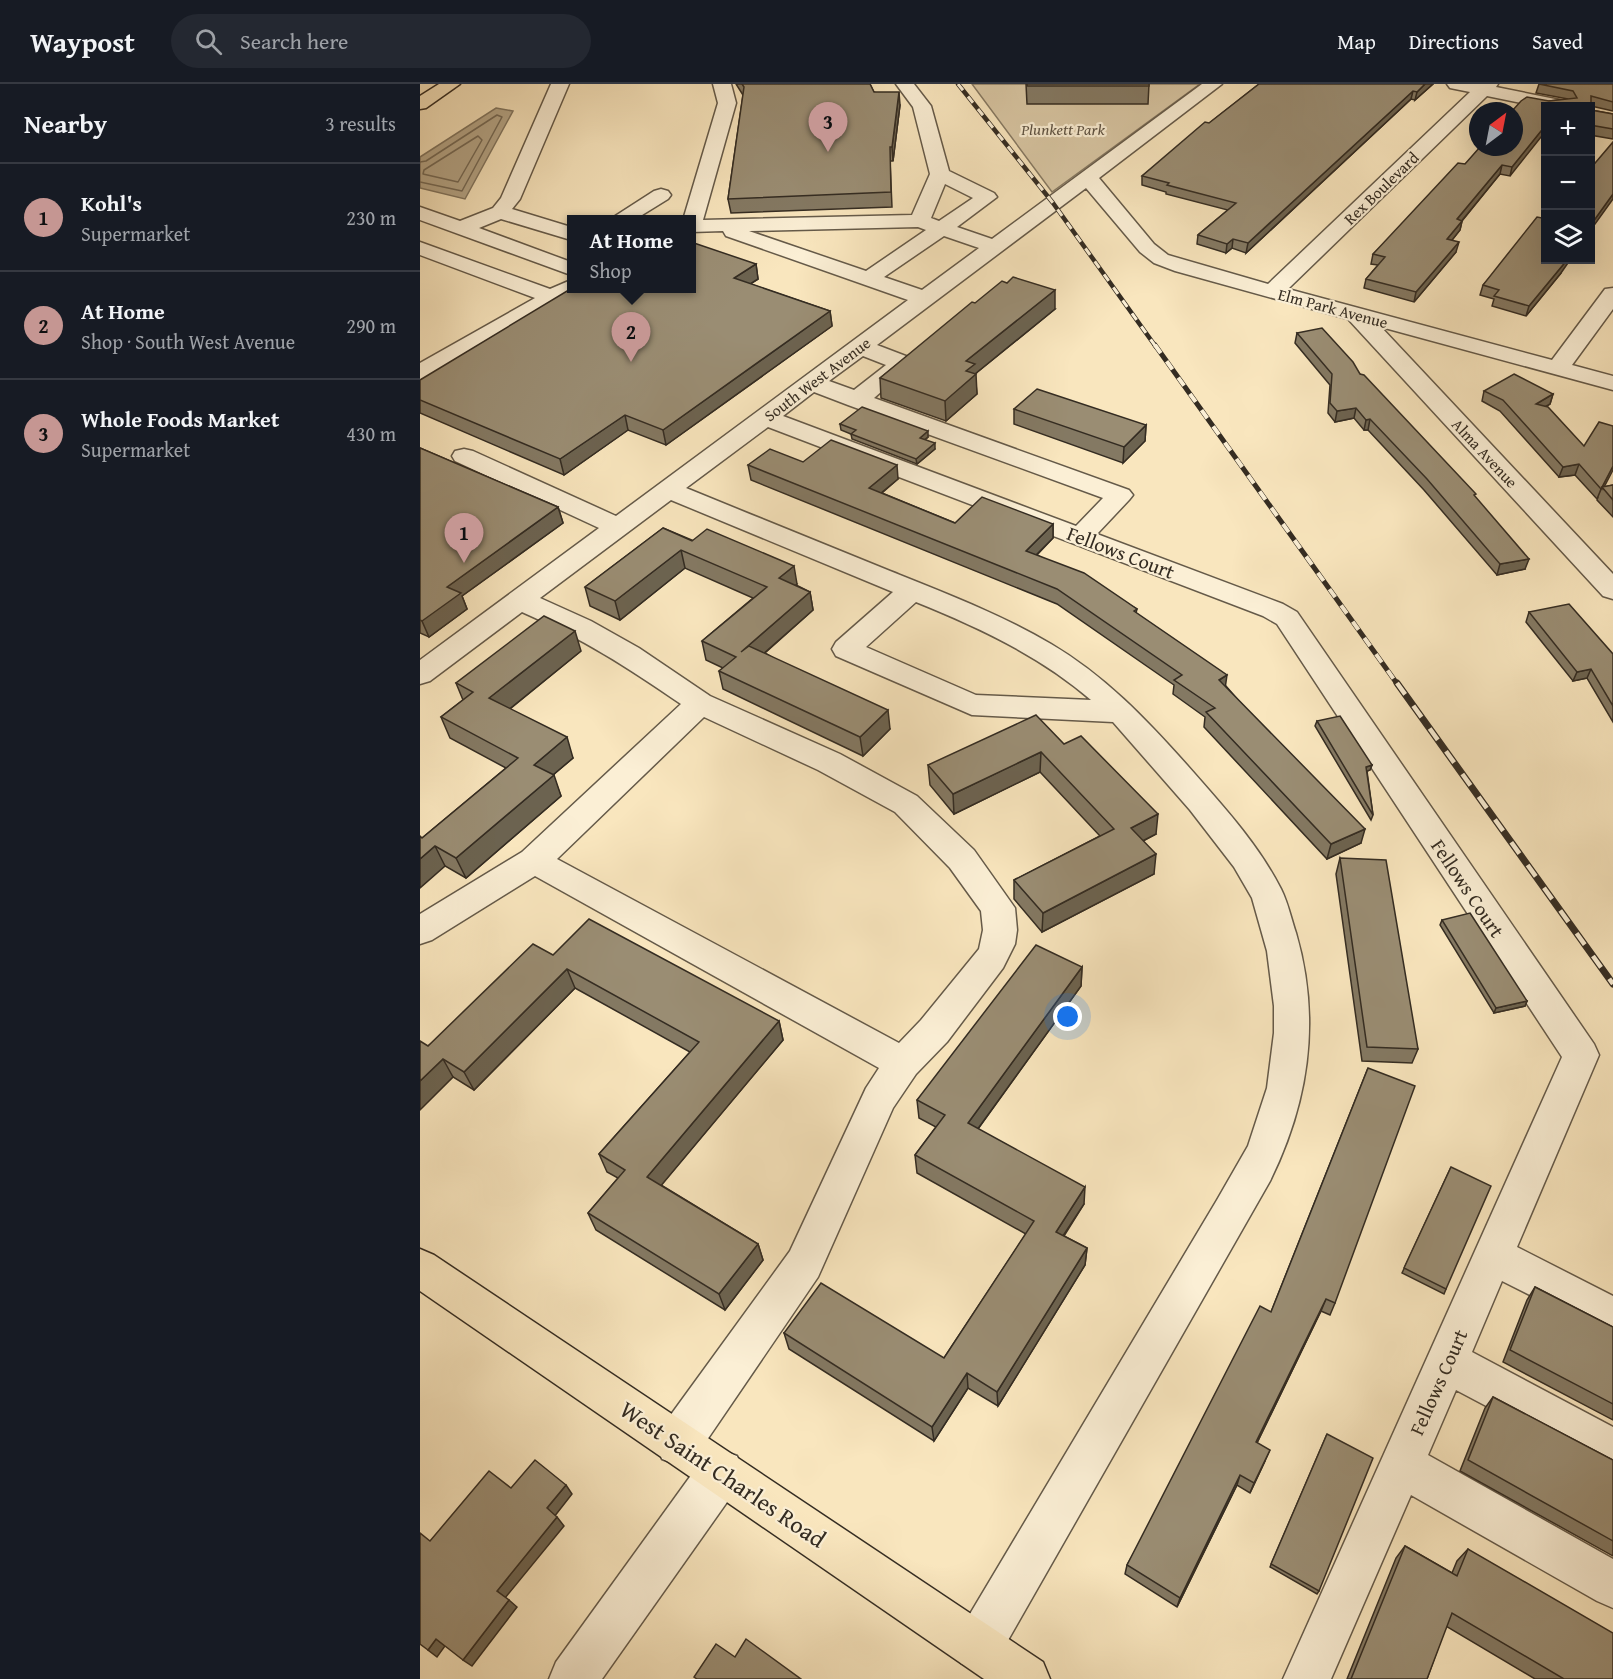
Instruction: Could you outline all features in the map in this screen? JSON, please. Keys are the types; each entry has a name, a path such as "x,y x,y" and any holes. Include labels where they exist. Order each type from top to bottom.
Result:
{"main road":[{"path":"420,104 452,84"},
{"name":"West Saint Charles Road","path":"420,1268 1026,1679"}],"street":[{"path":"460,228 500,212 510,199 560,84"},
{"path":"694,215 727,102 722,84"},
{"path":"905,84 922,106 940,174 920,221"},
{"name":"South West Avenue","path":"420,674 1213,84"},
{"path":"1456,84 1486,87 1548,102"},
{"name":"Rex Boulevard","path":"1272,292 1486,87"},
{"path":"867,279 987,197 940,174"},
{"name":"Elm Park Avenue","path":"1087,177 1148,248 1161,259 1272,292 1613,383"},
{"path":"626,215 661,195"},
{"path":"500,212 567,233"},
{"path":"420,213 567,268"},
{"path":"696,226 920,221 993,246"},
{"path":"714,225 923,298"},
{"path":"420,248 562,291"},
{"path":"420,374 562,291"},
{"path":"1558,368 1613,294"},
{"name":"Alma Avenue","path":"1357,315 1613,590"},
{"path":"856,400 903,363 860,347"},
{"path":"812,383 1120,495 1080,537"},
{"name":"Fellows Court","path":"766,418 1273,610 1287,618 1581,1055 1307,1679"},
{"path":"464,456 619,527"},
{"path":"668,490 981,618 1025,640 1087,682 1119,712 1223,825 1266,892 1285,950 1292,998 1291,1056 1284,1093 1269,1142 1231,1213 978,1646"},
{"path":"912,590 846,649 972,705 1119,712"},
{"path":"520,600 581,627 629,655 700,703 829,762 906,804 962,859 998,908 999,937 991,958 934,1030 903,1063 879,1100 804,1264 678,1443"},
{"path":"420,931 534,861 700,703"},
{"path":"534,861 903,1063"},
{"path":"1493,1256 1613,1317"},
{"path":"1447,1362 1613,1451"},
{"path":"1402,1465 1613,1585"},
{"path":"573,1679 721,1472"}],"green space":[{"name":"Plunkett Park","path":"972,84 1200,84 1052,192"}],"water":[{"path":"496,108 513,111 465,199 420,188 420,157"}],"building":[{"path":"742,84 870,84 874,92 899,92 892,147 890,147 891,192 728,199 744,87"},
{"path":"1027,84 1149,84 1149,86 1027,86"},
{"path":"1259,84 1425,84 1417,92 1413,91 1248,243 1233,239 1227,244 1198,235 1236,203 1142,176 1205,122 1209,123"},
{"path":"1539,84 1613,84 1613,102 1591,96 1591,102 1541,102 1541,131 1523,153 1523,102 1520,102 1527,97 1549,101 1577,98 1573,91"},
{"path":"1595,111 1613,114 1613,129 1595,126"},
{"path":"1613,142 1613,194 1595,219 1595,210 1595,163"},
{"path":"1472,156 1521,156 1512,167 1502,165 1457,219 1462,221 1447,239 1459,242 1416,292 1366,279 1385,257 1373,254 1458,163 1465,164"},
{"path":"1537,217 1541,218 1541,264 1564,264 1529,306 1494,296 1499,290 1483,285"},
{"path":"696,244 756,264 734,278 830,311 663,430 625,415 560,459 420,400 420,380 567,291 567,293 696,293"},
{"path":"1013,277 1055,290 966,361 975,364 966,371 976,374 945,401 880,378 972,302 975,303 1002,281 1007,283"},
{"path":"1322,328 1353,362 1360,374 1364,375 1476,494 1474,495 1529,559 1500,564 1427,479 1370,419 1366,420 1356,408 1337,411 1330,403 1332,374 1297,333"},
{"path":"1514,374 1553,394 1536,404 1548,407 1584,446 1599,422 1613,426 1613,466 1601,489 1579,464 1563,467 1503,400 1484,391"},
{"path":"1037,389 1146,425 1124,447 1014,409"},
{"path":"862,407 928,431 920,438 935,443 916,459 851,434 856,430 840,424"},
{"path":"831,440 897,465 869,488 955,523 982,497 1053,524 1026,551 1084,573 1137,609 1134,611 1227,675 1219,680 1365,829 1331,844 1206,712 1215,708 1174,680 1182,675 1057,589 748,465 770,449 803,462"},
{"path":"420,448 558,507 447,587 461,593 422,621 420,620"},
{"path":"1613,485 1613,500 1602,487"},
{"path":"663,528 692,541 707,529 794,566 779,578 810,592 741,652 749,646 888,710 860,737 719,671 736,657 702,641 767,587 681,550 615,601 585,587"},
{"path":"1569,604 1613,654 1613,706 1591,669 1577,672 1529,612"},
{"path":"544,616 575,631 489,698 567,737 534,765 554,775 456,858 435,846 420,859 420,836 422,838 518,758 441,717 473,692 456,683"},
{"path":"1036,715 1064,744 1081,736 1158,814 1131,828 1156,854 1043,913 1014,880 1114,829 1041,752 953,794 928,765"},
{"path":"1340,716 1372,765 1366,767 1373,815 1317,721"},
{"path":"1340,858 1386,860 1418,1049 1367,1047"},
{"path":"1470,913 1527,1001 1496,1008 1442,920"},
{"path":"589,919 779,1021 647,1177 758,1244 719,1294 588,1213 625,1170 599,1154 699,1042 567,969 464,1072 443,1059 420,1081 420,1041 428,1046 533,944 553,955"},
{"path":"1036,945 1082,967 968,1123 1085,1187 1056,1232 1087,1248 997,1392 967,1373 932,1427 784,1333 821,1283 944,1358 1034,1221 915,1155 945,1115 917,1100"},
{"path":"1368,1068 1415,1086 1335,1303 1326,1299 1256,1442 1270,1450 1254,1483 1240,1475 1180,1598 1127,1565 1260,1306 1271,1312"},
{"path":"1451,1167 1491,1186 1446,1289 1404,1268"},
{"path":"1535,1287 1613,1327 1613,1404 1510,1350"},
{"path":"1493,1397 1613,1460 1613,1541 1468,1460"},
{"path":"1327,1434 1373,1458 1319,1591 1271,1564"},
{"path":"535,1460 566,1485 547,1508 557,1517 497,1591 509,1600 463,1660 436,1639 428,1650 420,1644 420,1533 430,1541 489,1471 511,1488"},
{"path":"1405,1546 1457,1576 1468,1549 1613,1633 1613,1679 1564,1679 1452,1613 1427,1679 1351,1679"},
{"path":"746,1639 801,1679 697,1679 694,1677 716,1644 735,1657"}],"railway":[{"path":"958,84 1053,203 1156,347"},
{"path":"1155,345 1398,685"},
{"path":"1397,683 1613,984"}],"place":[{"name":"Whole Foods Market","path":"828,152"},
{"name":"At Home","path":"631,362"},
{"name":"Kohl's","path":"464,563"}]}
